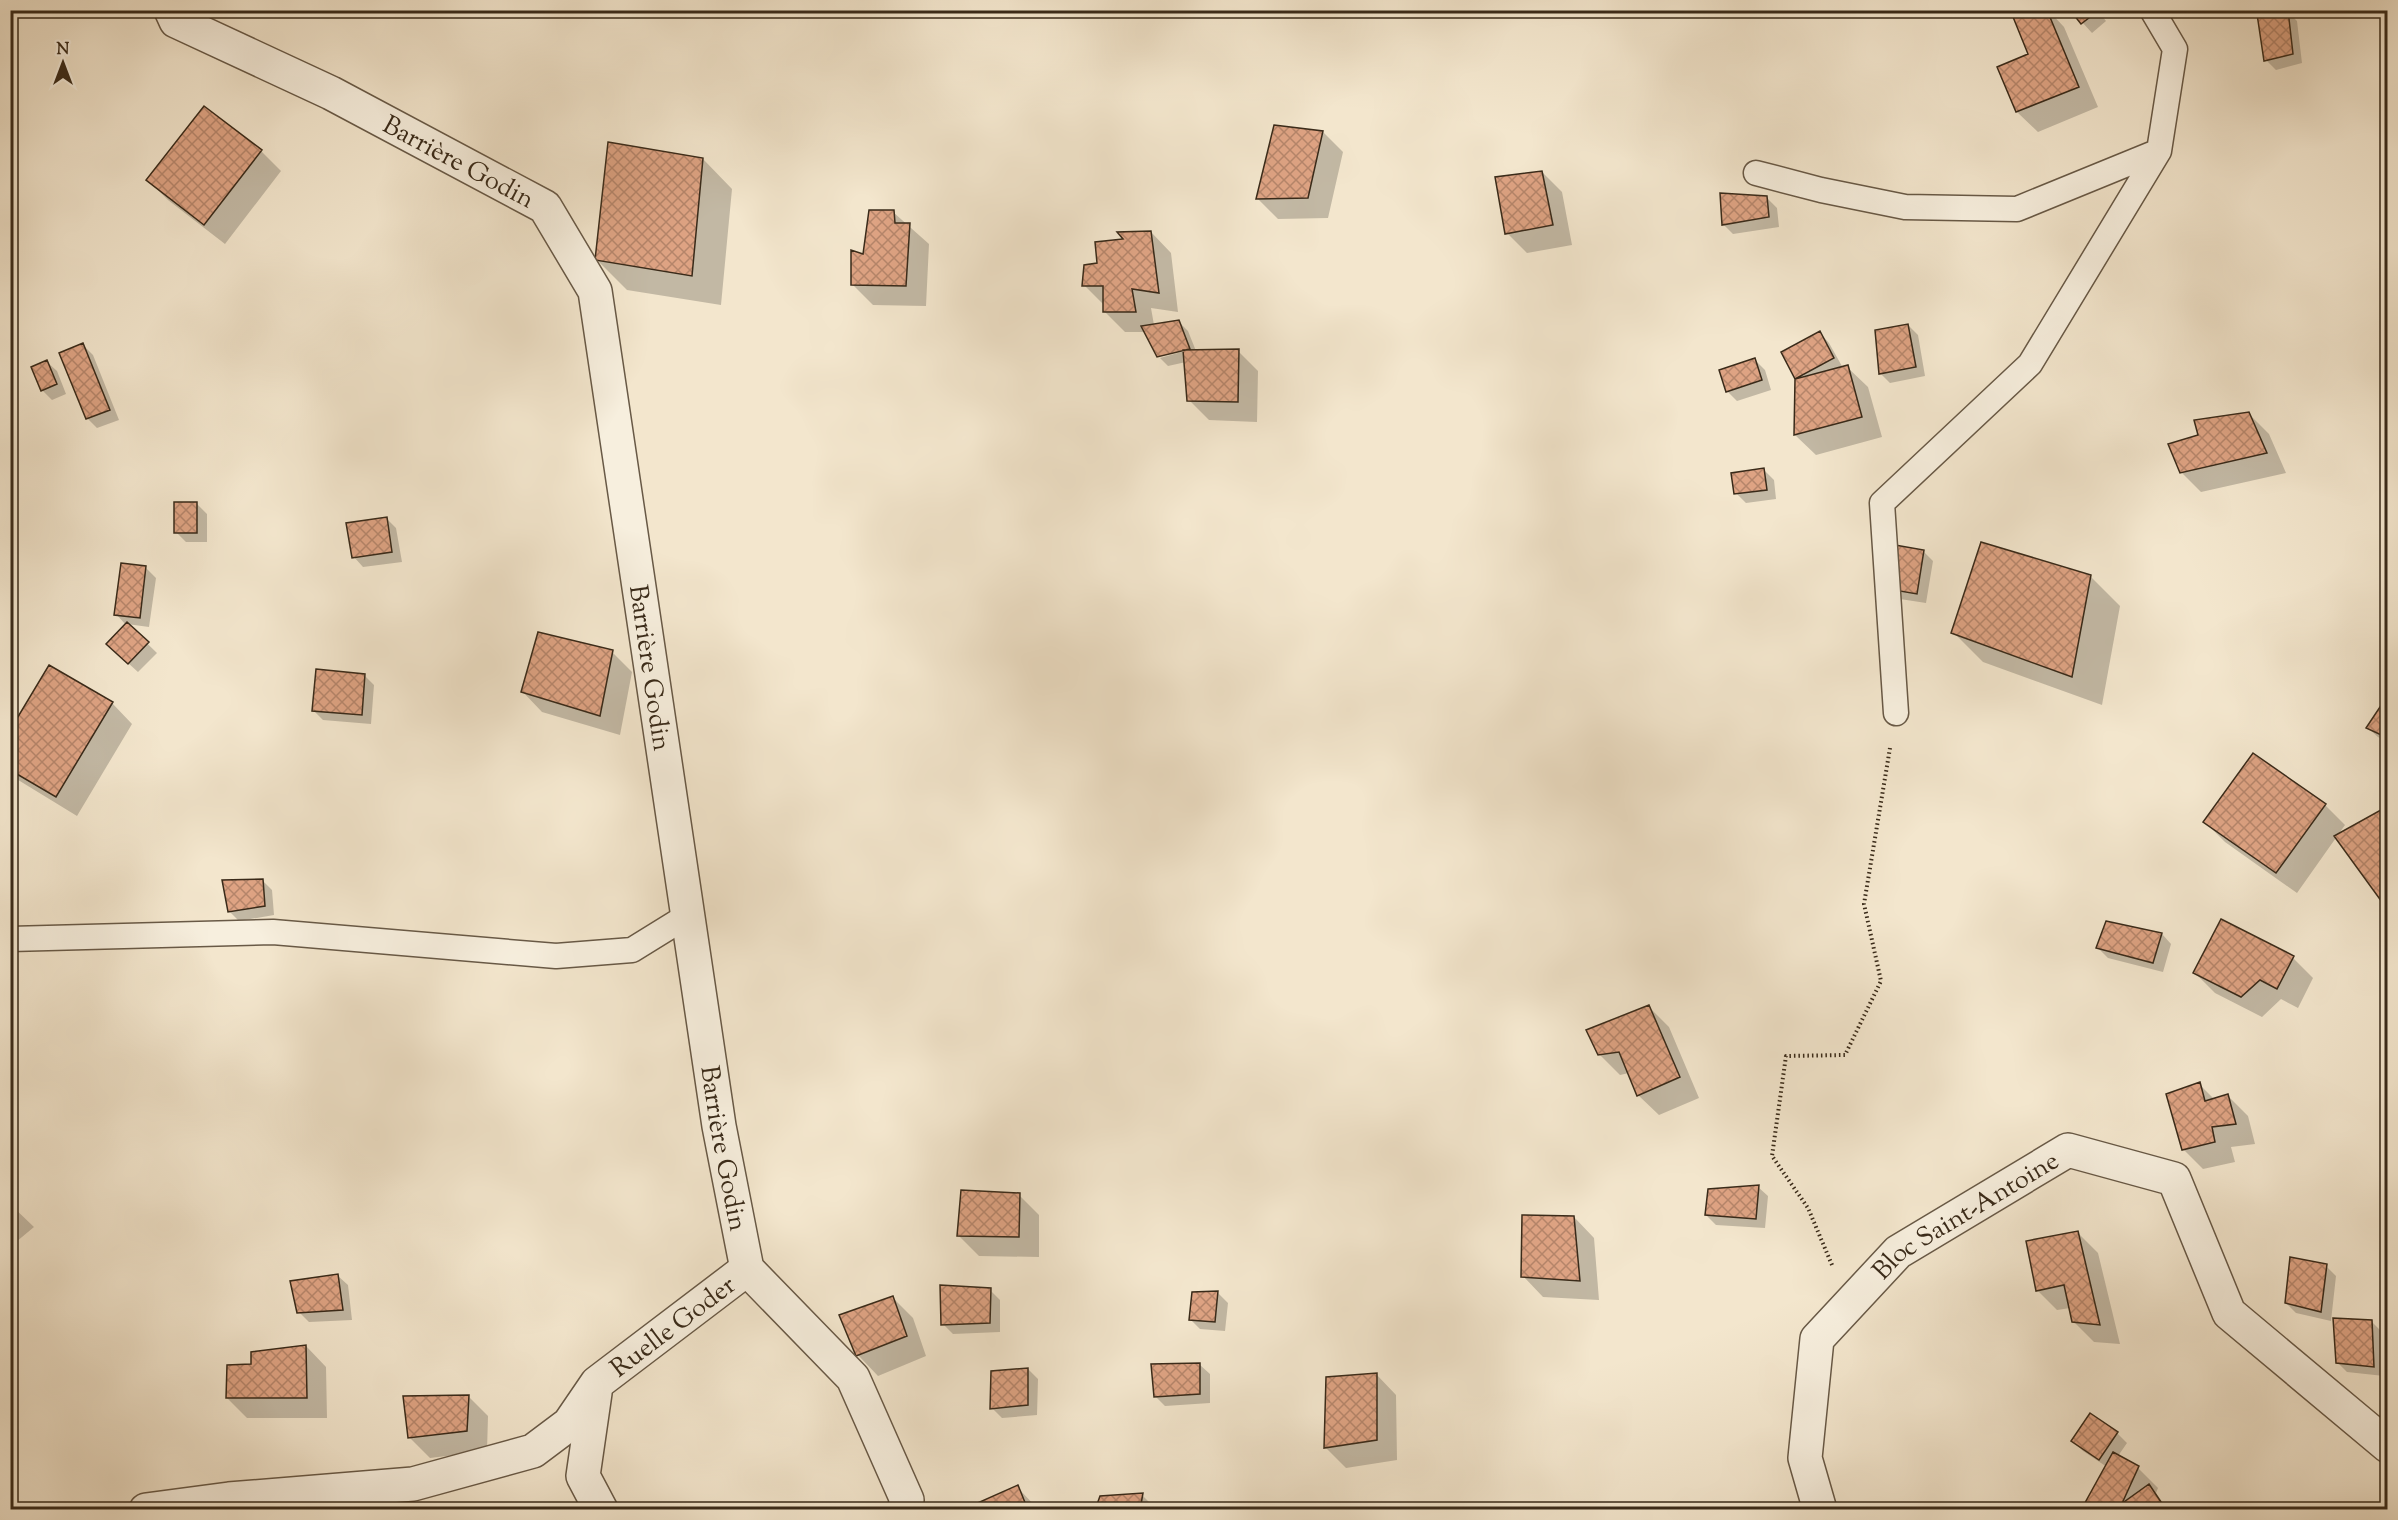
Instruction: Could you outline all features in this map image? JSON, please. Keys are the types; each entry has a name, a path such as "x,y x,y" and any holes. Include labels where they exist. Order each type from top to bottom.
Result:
{"street":[{"name":"Barrière Godin","path":"171,10 176,21 331,93 545,207 595,291 719,1126 747,1269"},
{"name":"Bloc Saint-Antoine","path":"1820,1509 1805,1458 1817,1339 1898,1252 2068,1150 2175,1179 2229,1313 2388,1446"},
{"name":"Ruelle Goder","path":"146,1509 229,1499 413,1484 533,1451 569,1424 597,1383 747,1269"},
{"path":"747,1269 853,1378 907,1500 904,1509"},
{"path":"597,1383 583,1476 601,1509"}],"lane":[{"path":"1896,713 1882,503 2030,364 2159,151 2175,49 2152,10"},
{"path":"1756,173 1821,190 1905,207 2017,209 2159,151"},
{"path":"10,939 273,932 556,956 632,950 687,916"}],"path":[{"path":"1849,1305 1808,1208 1772,1156 1786,1056 1845,1055 1881,981 1864,904 1896,713"}],"building":[{"path":"2030,10 2047,10 2079,87 2016,112 1997,67 2028,54 2013,17"},
{"path":"2070,10 2097,10 2098,11 2081,24"},
{"path":"2288,10 2293,54 2264,61 2257,14"},
{"path":"204,106 262,150 204,225 146,180"},
{"path":"1274,125 1323,131 1308,198 1256,199"},
{"path":"608,142 703,158 692,276 595,260"},
{"path":"1542,171 1553,225 1505,234 1495,177"},
{"path":"1720,193 1767,196 1769,217 1722,225"},
{"path":"869,210 894,210 895,223 910,223 906,286 851,285 851,250 863,254"},
{"path":"1151,231 1159,293 1132,289 1136,312 1103,312 1103,286 1082,286 1084,265 1097,263 1095,242 1123,239 1117,232"},
{"path":"1179,320 1190,349 1157,357 1141,326"},
{"path":"1908,324 1916,367 1879,374 1875,330"},
{"path":"1820,331 1834,358 1795,379 1781,352"},
{"path":"83,343 110,410 86,419 59,353"},
{"path":"1239,349 1238,402 1187,401 1183,350"},
{"path":"1755,358 1762,380 1726,392 1719,370"},
{"path":"47,360 57,384 41,391 31,367"},
{"path":"1848,365 1862,417 1794,435 1795,379"},
{"path":"2249,412 2267,453 2180,473 2168,444 2198,435 2194,420"},
{"path":"1764,468 1767,490 1734,494 1731,473"},
{"path":"174,502 197,502 197,533 174,533"},
{"path":"387,517 392,552 352,558 346,523"},
{"path":"1981,542 2091,575 2072,677 1951,633"},
{"path":"1895,545 1924,550 1917,594 1888,589"},
{"path":"121,563 146,566 140,618 114,615"},
{"path":"127,622 149,642 128,664 106,644"},
{"path":"538,632 613,650 600,716 521,692"},
{"path":"49,665 113,702 56,797 10,770 10,730"},
{"path":"316,669 365,674 362,715 312,711"},
{"path":"2388,695 2388,738 2366,728"},
{"path":"2253,753 2326,804 2276,873 2203,822"},
{"path":"2388,806 2388,909 2387,909 2334,836"},
{"path":"263,879 265,906 228,912 222,880"},
{"path":"2221,919 2294,956 2277,989 2260,980 2241,997 2193,973"},
{"path":"2106,921 2162,933 2153,963 2096,948"},
{"path":"1649,1005 1680,1077 1637,1096 1619,1052 1598,1055 1586,1030"},
{"path":"2200,1082 2205,1101 2228,1094 2236,1124 2212,1127 2215,1142 2182,1150 2166,1094"},
{"path":"1759,1185 1756,1219 1705,1215 1708,1189"},
{"path":"961,1190 1020,1193 1019,1237 957,1236"},
{"path":"1522,1215 1574,1216 1580,1281 1521,1277"},
{"path":"2078,1231 2100,1325 2072,1322 2064,1285 2036,1291 2026,1241"},
{"path":"2290,1257 2327,1264 2321,1312 2285,1303"},
{"path":"338,1274 343,1310 297,1313 290,1281"},
{"path":"940,1285 991,1288 990,1323 941,1325"},
{"path":"1218,1291 1215,1322 1189,1320 1192,1292"},
{"path":"893,1296 907,1336 856,1356 839,1315"},
{"path":"2333,1318 2372,1320 2374,1367 2336,1363"},
{"path":"306,1345 307,1398 226,1398 227,1365 251,1364 251,1352"},
{"path":"1200,1363 1200,1394 1154,1397 1151,1364"},
{"path":"1028,1368 1028,1405 990,1409 991,1371"},
{"path":"1377,1373 1377,1440 1324,1448 1326,1377"},
{"path":"469,1395 467,1431 408,1438 403,1396"},
{"path":"2090,1413 2118,1432 2099,1460 2071,1441"},
{"path":"2113,1452 2139,1466 2119,1510 2081,1510"},
{"path":"2149,1484 2163,1505 2156,1510 2129,1510 2124,1502"},
{"path":"1018,1485 1028,1510 964,1509"},
{"path":"1143,1493 1140,1510 1095,1510 1100,1496"},
{"path":"1729,1503 1731,1510 1693,1510"}]}
